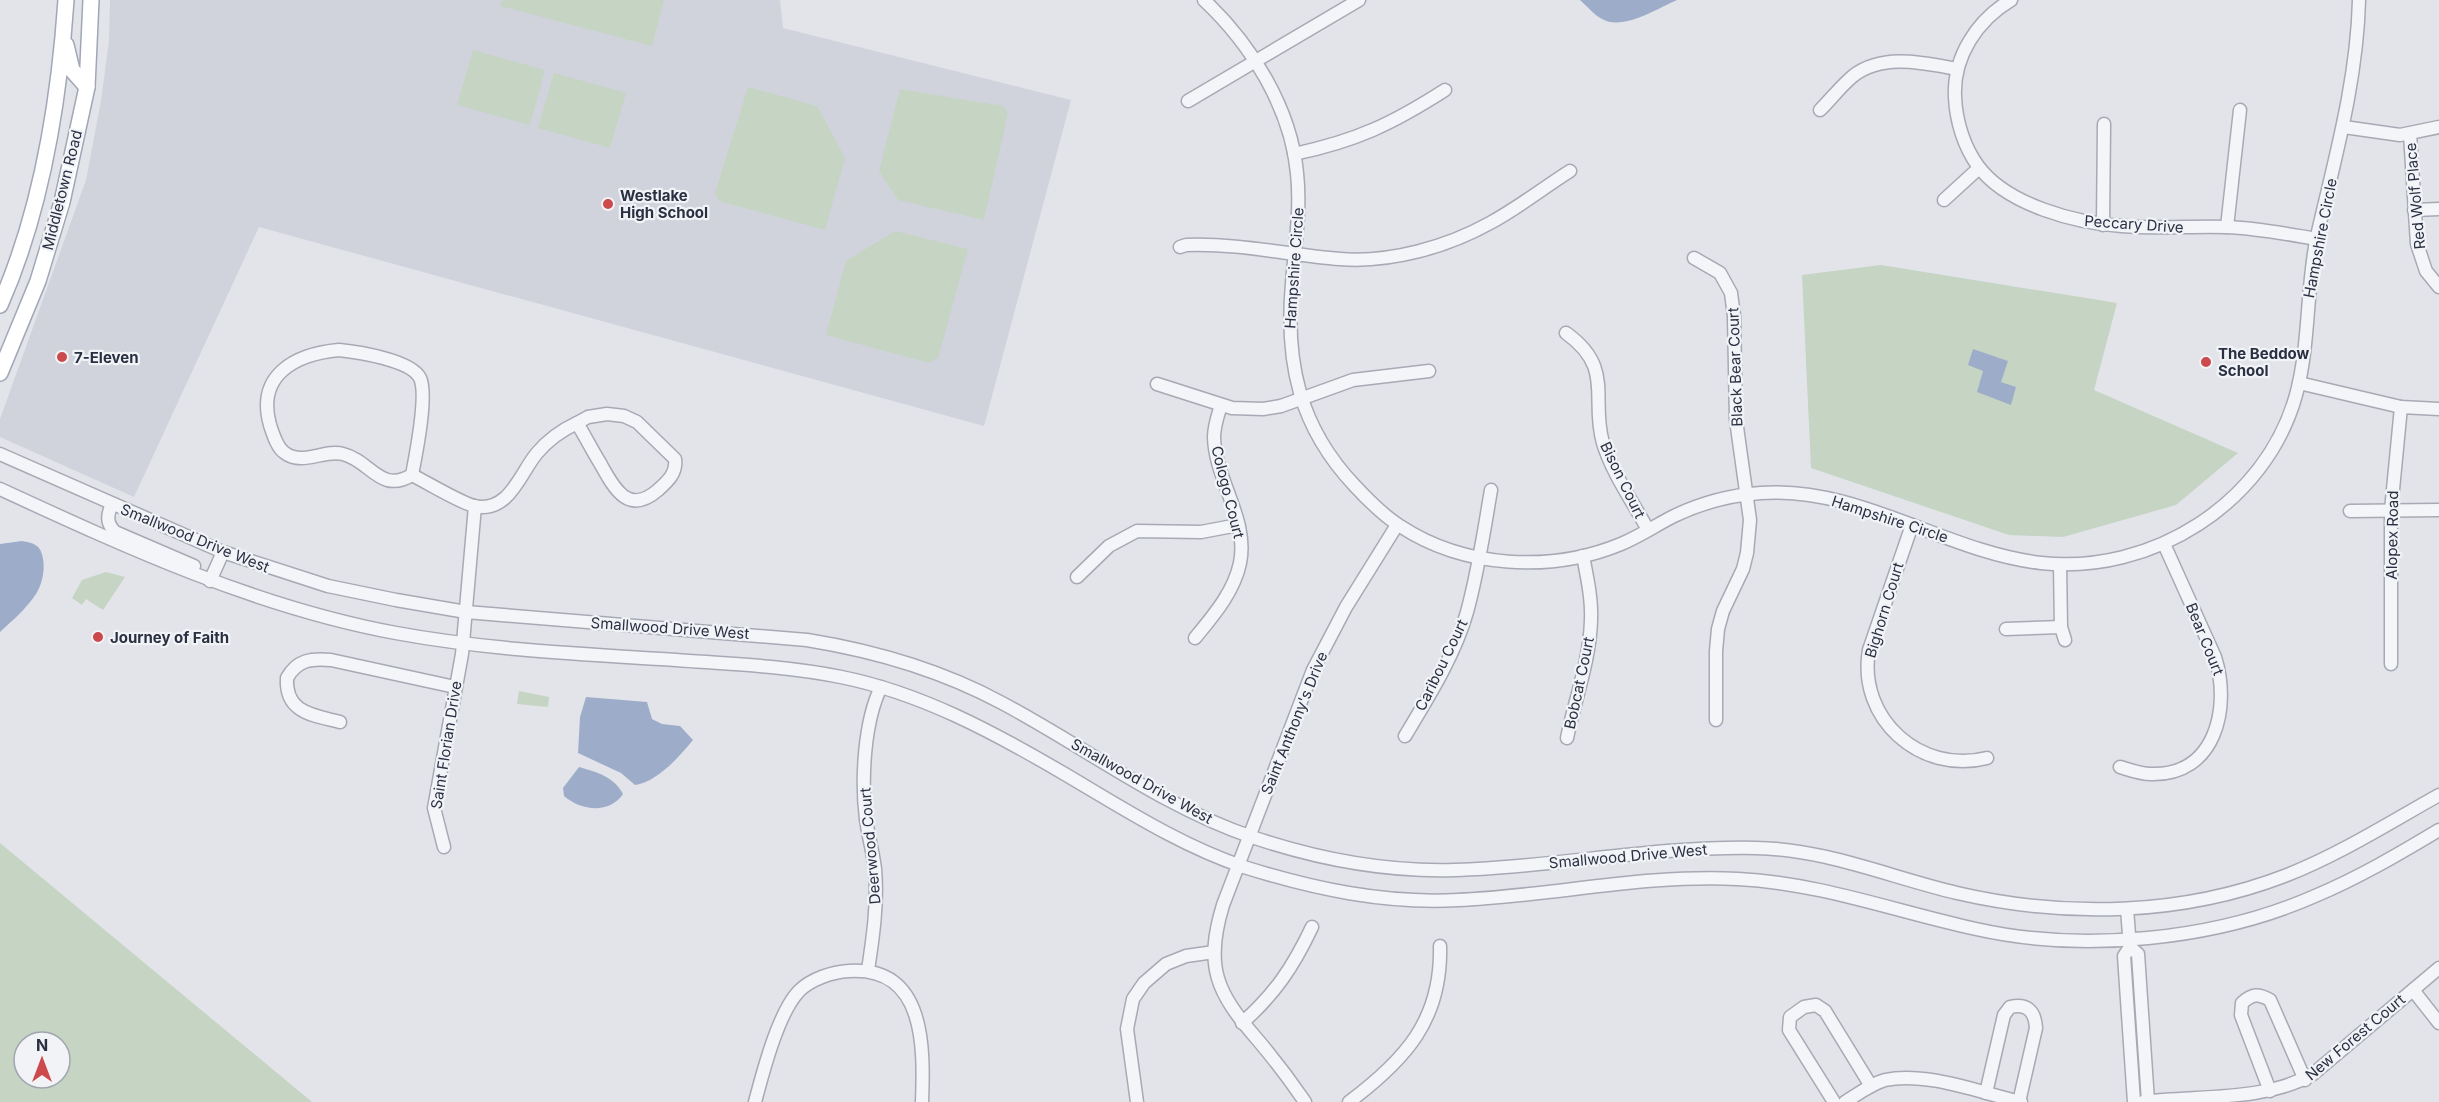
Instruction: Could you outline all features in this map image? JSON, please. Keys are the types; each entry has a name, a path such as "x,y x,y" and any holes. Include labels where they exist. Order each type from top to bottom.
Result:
{"main road":[{"name":"Middletown Road","path":"0,304 23,242 42,172 55,105 66,0"},
{"name":"Middletown Road","path":"0,373 38,281 62,202 87,87 91,0"},
{"path":"63,36 72,70 87,87"}],"street":[{"name":"Hampshire Circle","path":"1204,0 1237,36 1255,62 1279,108 1294,154 1299,202 1289,330 1293,368 1301,399 1319,439 1340,469 1397,525 1440,546 1479,558 1524,562 1583,556 1619,545 1694,508 1748,494 1790,493 1841,501 2010,557 2060,565 2116,560 2164,544 2197,526 2220,509 2257,472 2279,437 2293,406 2299,383 2308,292 2317,240 2344,127 2355,54 2359,0"},
{"path":"1188,101 1255,62 1343,4 1359,0"},
{"name":"Peccary Drive","path":"2011,0 1996,11 1972,37 1957,69 1955,97 1959,125 1968,149 1979,168 2005,189 2037,206 2070,219 2103,225 2226,227 2272,231 2317,240"},
{"path":"1820,110 1854,75 1875,65 1904,62 1957,69"},
{"path":"1294,154 1370,133 1445,90"},
{"path":"2226,227 2240,110"},
{"path":"2103,225 2104,124"},
{"path":"2344,127 2378,133 2410,135 2439,127"},
{"name":"Red Wolf Place","path":"2410,135 2414,210 2420,259 2439,287"},
{"path":"1944,200 1979,168"},
{"path":"1180,247 1186,244 1227,245 1342,260 1367,259 1442,244 1488,224 1570,171"},
{"path":"2414,210 2439,209"},
{"name":"Black Bear Court","path":"1694,258 1720,273 1731,293 1734,316 1736,420 1750,520 1743,569 1723,611 1717,639 1716,720"},
{"name":"Bison Court","path":"1566,333 1584,348 1592,361 1600,394 1603,442 1648,530"},
{"path":"339,350 366,353 414,370 421,380 425,394 412,475 403,480 390,482 349,456 332,453 296,457 285,454 273,434 267,409 272,381 287,368 307,357 339,350"},
{"path":"1158,384 1221,405 1243,409 1263,409 1301,399 1353,380 1429,371"},
{"path":"2299,383 2401,407 2439,409"},
{"name":"Cologo Court","path":"1195,638 1225,598 1235,578 1241,548 1238,525 1215,447 1214,433 1221,405"},
{"name":"Alopex Road","path":"2391,664 2391,510 2401,407"},
{"path":"412,475 475,506 494,504 506,498 543,447 566,428 588,417 607,414 631,418 672,454 676,464 673,474 665,484 645,500 633,500 622,496 610,481 577,423"},
{"name":"Smallwood Drive West","path":"0,454 223,552 328,586 466,612 807,640 852,647 890,658 932,672 997,700 1146,787 1210,820 1248,836 1302,852 1377,866 1415,869 1511,867 1681,850 1755,848 1791,850 1839,859 1929,886 1996,901 2056,908 2127,909 2219,896 2288,874 2374,832 2439,795"},
{"name":"Smallwood Drive West","path":"0,489 210,581 346,622 396,633 463,643 561,653 789,668 843,677 881,687 928,702 988,731 1183,842 1238,865 1327,890 1377,897 1433,901 1501,898 1665,881 1742,879 1831,891 1981,930 2059,940 2130,943 2192,932 2257,916 2310,899 2356,877 2439,830"},
{"name":"Caribou Court","path":"1405,736 1466,614 1491,490"},
{"path":"112,504 108,513 108,521 115,532 194,566 210,581 223,552"},
{"name":"Saint Florian Drive","path":"444,847 434,808 463,643 475,506"},
{"path":"2350,511 2439,510"},
{"path":"1077,577 1108,546 1137,531 1201,532 1238,525"},
{"name":"Saint Anthony's Drive","path":"1305,1102 1242,1023 1221,990 1214,952 1219,917 1313,670 1346,607 1397,525"},
{"name":"Bighorn Court","path":"1912,525 1869,650 1867,669 1871,693 1884,721 1901,740 1912,748 1947,760 1966,762 1988,758"},
{"name":"Bear Court","path":"2120,767 2150,774 2168,773 2184,767 2195,760 2207,747 2217,726 2221,709 2221,677 2164,544"},
{"name":"Bobcat Court","path":"1567,738 1588,648 1592,620 1591,598 1583,556"},
{"path":"2060,565 2061,627 2065,640"},
{"path":"2006,629 2061,627"},
{"path":"340,722 307,713 289,699 287,678 296,665 313,659 331,660 455,687"},
{"name":"Deerwood Court","path":"868,970 874,931 876,887 866,820 864,776 872,713 881,687"},
{"path":"2127,909 2130,943 2124,956 2134,1102"},
{"path":"1242,1023 1282,981 1296,961 1312,927"},
{"path":"2130,943 2138,954 2148,1101"},
{"path":"1351,1102 1407,1050 1425,1024 1437,989 1440,945"},
{"path":"1137,1102 1127,1029 1133,999 1144,983 1167,964 1186,956 1214,952"},
{"path":"2413,990 2439,968"},
{"path":"755,1102 782,1019 799,991 813,981 833,974 868,970 889,980 904,993 914,1008 920,1031 922,1102"},
{"name":"New Forest Court","path":"2143,1102 2270,1091 2305,1080 2413,990 2439,1023"},
{"path":"2270,1091 2241,1015 2242,1003 2255,995 2261,995 2270,1000 2305,1080"},
{"path":"1834,1102 1789,1030 1790,1017 1804,1006 1816,1005 1825,1011 1871,1086"},
{"path":"1845,1102 1885,1080 1910,1078 2020,1102 2036,1028 2036,1016 2024,1006 2010,1007 2004,1015 1986,1093"}],"shaded area":[{"name":"Westlake High School","path":"110,0 780,0 783,28 1071,100 984,426 259,227 134,497 0,437 0,419 86,180 101,101 109,41"}],"green space":[{"path":"502,0 664,0 652,46 500,6"},
{"path":"473,50 545,70 530,125 457,105"},
{"path":"554,73 626,93 610,148 538,128"},
{"path":"748,87 817,106 845,158 825,230 719,201 715,193"},
{"path":"900,89 1003,106 1008,113 984,220 898,200 879,171"},
{"path":"895,231 968,249 938,358 929,363 826,335 846,261"},
{"path":"1881,265 2117,303 2094,390 2238,453 2176,505 2063,537 2009,535 1811,468 1802,275"},
{"path":"106,572 125,577 103,610 86,599 82,605 72,598 82,580"},
{"path":"519,691 549,697 548,707 517,704"},
{"path":"0,843 312,1102 0,1102"}],"water":[{"path":"1580,0 1677,0 1629,21 1610,22 1593,13"},
{"path":"1973,349 2008,361 2001,382 2016,387 2011,405 1977,392 1983,371 1968,365"},
{"path":"22,541 39,548 44,565 43,577 32,599 0,632 0,544"},
{"path":"586,697 647,702 652,719 662,724 680,726 693,740 659,774 635,785 621,773 578,753 580,717"},
{"path":"579,767 610,779 623,794 611,805 603,807 587,807 571,801 564,796 563,788"}],"place":[{"name":"Westlake High School","path":"608,204"},
{"name":"7-Eleven","path":"62,357"},
{"name":"The Beddow School","path":"2206,362"},
{"name":"Journey of Faith","path":"98,637"}]}
